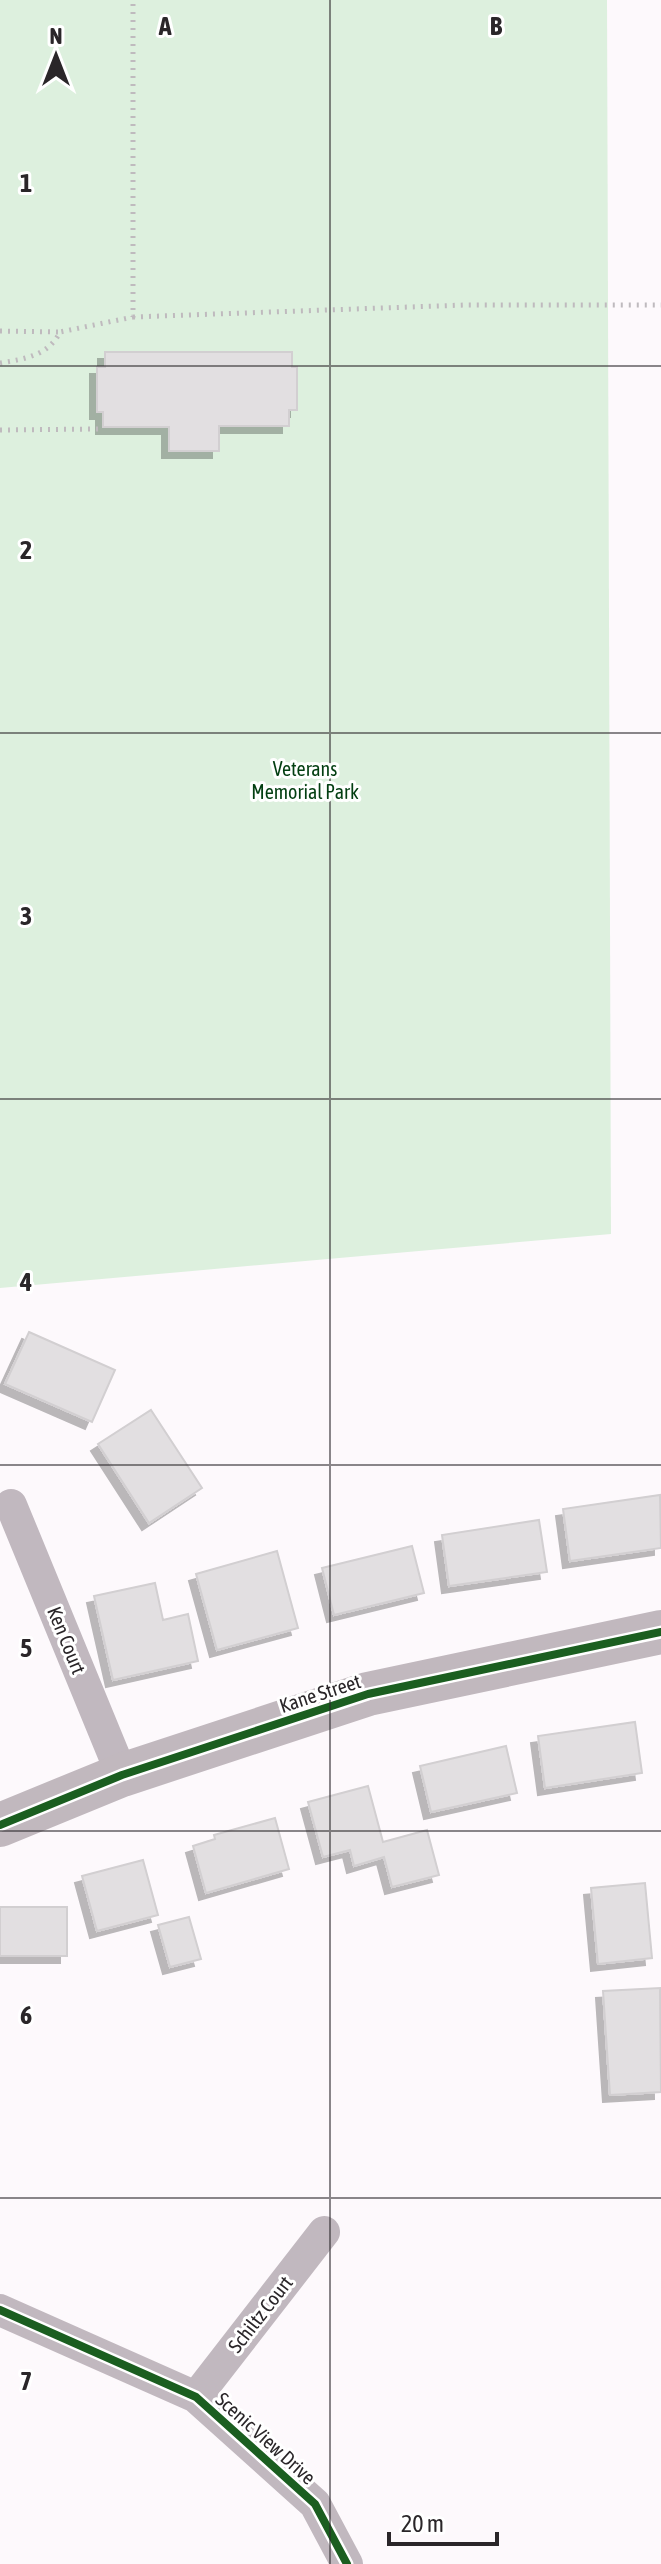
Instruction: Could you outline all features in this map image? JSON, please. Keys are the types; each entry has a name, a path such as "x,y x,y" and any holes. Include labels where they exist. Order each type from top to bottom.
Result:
{"street":[{"name":"Ken Court","path":"11,1505 122,1775"},
{"name":"Kane Street","path":"0,1825 122,1775 368,1694 661,1632"},
{"name":"Schiltz Court","path":"196,2397 324,2232"},
{"name":"Scenic View Drive","path":"0,2310 196,2397 315,2504 347,2564"}],"path":[{"path":"133,0 133,317"},
{"path":"0,331 60,332 133,317 465,305 661,305"},
{"path":"0,363 42,353 60,332"},
{"path":"0,430 98,429"}],"green space":[{"name":"Veterans Memorial Park","path":"0,0 607,0 611,1234 0,1288"}],"building":[{"path":"105,352 292,352 292,367 297,367 297,410 289,410 289,426 219,426 219,451 169,451 169,427 103,427 103,412 97,412 97,367 105,367"},
{"path":"29,1332 115,1370 92,1422 5,1384"},
{"path":"151,1410 202,1488 149,1523 98,1444"},
{"path":"660,1495 661,1548 570,1561 563,1509"},
{"path":"539,1520 547,1572 449,1586 442,1535"},
{"path":"412,1546 424,1593 334,1615 322,1568"},
{"path":"277,1551 298,1628 217,1650 196,1574"},
{"path":"155,1583 163,1620 188,1614 198,1661 113,1680 94,1596"},
{"path":"635,1722 642,1773 545,1788 538,1736"},
{"path":"506,1746 517,1793 431,1812 420,1766"},
{"path":"368,1786 383,1842 427,1830 439,1875 392,1887 384,1857 354,1866 350,1850 323,1857 308,1802"},
{"path":"275,1818 289,1869 206,1893 193,1846 215,1839 214,1835"},
{"path":"143,1860 158,1915 97,1931 82,1876"},
{"path":"645,1883 652,1958 598,1964 591,1888"},
{"path":"0,1907 67,1907 67,1956 0,1956"},
{"path":"189,1917 201,1959 170,1967 158,1925"},
{"path":"660,1988 661,2092 610,2095 603,1991"}],"cycle path":[{"path":"0,1825 122,1775 368,1694 661,1632"},
{"path":"0,2310 196,2397 315,2504 347,2564"}]}
